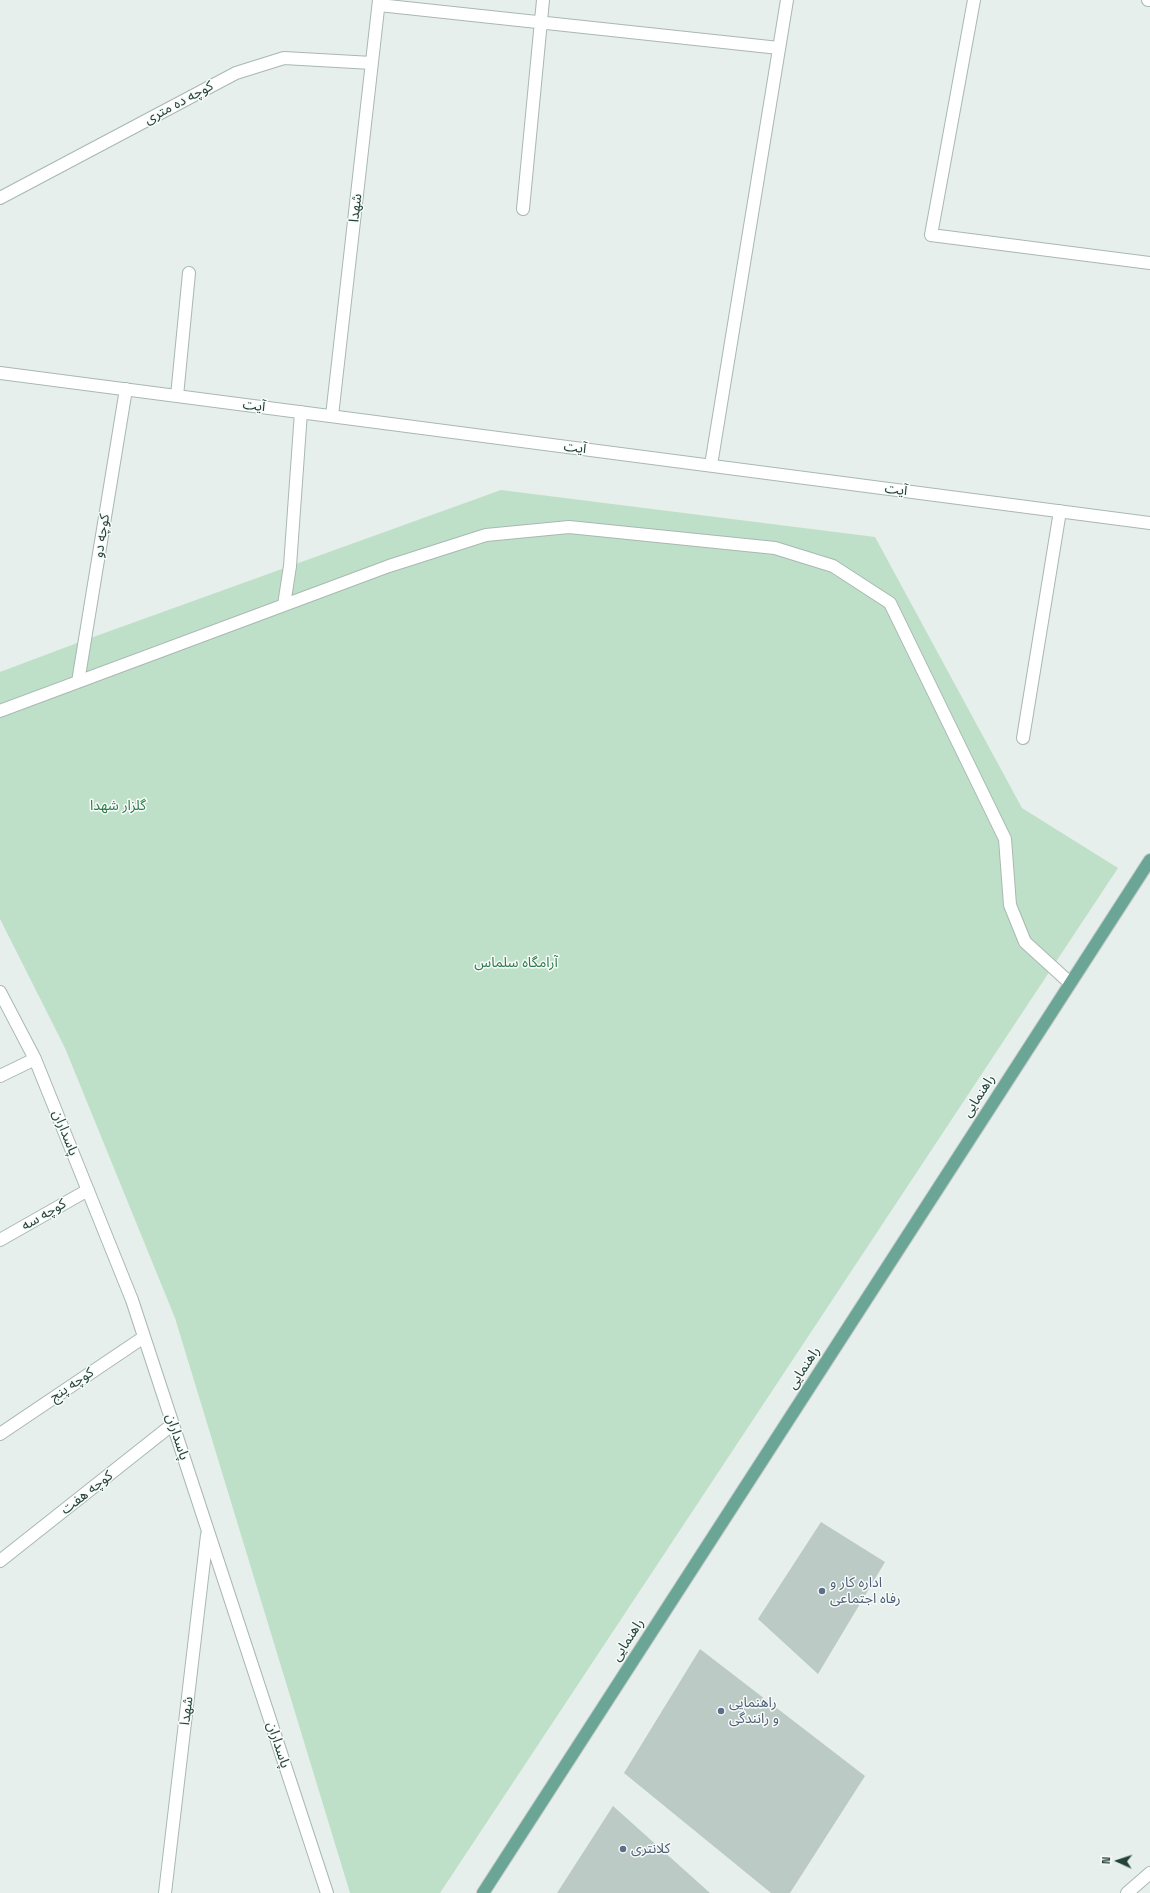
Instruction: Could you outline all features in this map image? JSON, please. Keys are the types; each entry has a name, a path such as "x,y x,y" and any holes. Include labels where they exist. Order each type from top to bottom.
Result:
{"main road":[{"name":"راهنمایی","path":"483,1893 1150,860"}],"street":[{"path":"523,209 543,0"},
{"path":"711,465 787,0"},
{"path":"974,0 931,235 1150,263"},
{"path":"379,2 540,23 779,48"},
{"name":"شهدا","path":"332,416 379,2"},
{"name":"کوچه ده متری","path":"0,198 236,73 284,58 372,63"},
{"path":"177,396 189,273"},
{"name":"آیت","path":"0,373 1150,523"},
{"name":"کوچه دو","path":"78,682 126,389"},
{"path":"284,605 290,566 302,412"},
{"path":"1024,738 1060,511"},
{"path":"0,711 389,566 486,535 569,527 775,548 833,566 890,603 1005,838 1010,905 1025,942 1070,984"},
{"name":"پاسداران","path":"0,992 35,1059 132,1300 327,1893"},
{"path":"0,1076 35,1059"},
{"name":"کوچه سه","path":"0,1240 88,1190"},
{"name":"کوچه پنج","path":"0,1434 144,1337"},
{"name":"کوچه هفت","path":"0,1561 173,1424"},
{"name":"شهدا","path":"165,1893 208,1530"},
{"path":"1127,1893 1150,1874"}],"green space":[{"name":"آرامگاه سلماس","path":"501,490 875,537 1022,808 1118,868 440,1893 350,1893 175,1318 65,1048 0,919 0,672"}],"building":[{"name":"اداره کار و رفاه اجتماعی","path":"821,1522 885,1562 818,1674 758,1619"},
{"name":"راهنمایی و رانندگی","path":"700,1649 865,1776 790,1893 771,1893 624,1773"},
{"name":"کلانتری","path":"613,1806 710,1893 557,1893"}],"place":[{"name":"اداره کار و رفاه اجتماعی","path":"822,1591"},
{"name":"راهنمایی و رانندگی","path":"721,1711"},
{"name":"کلانتری","path":"623,1849"}],"park label":[{"name":"گلزار شهدا","path":"118,806"}]}
